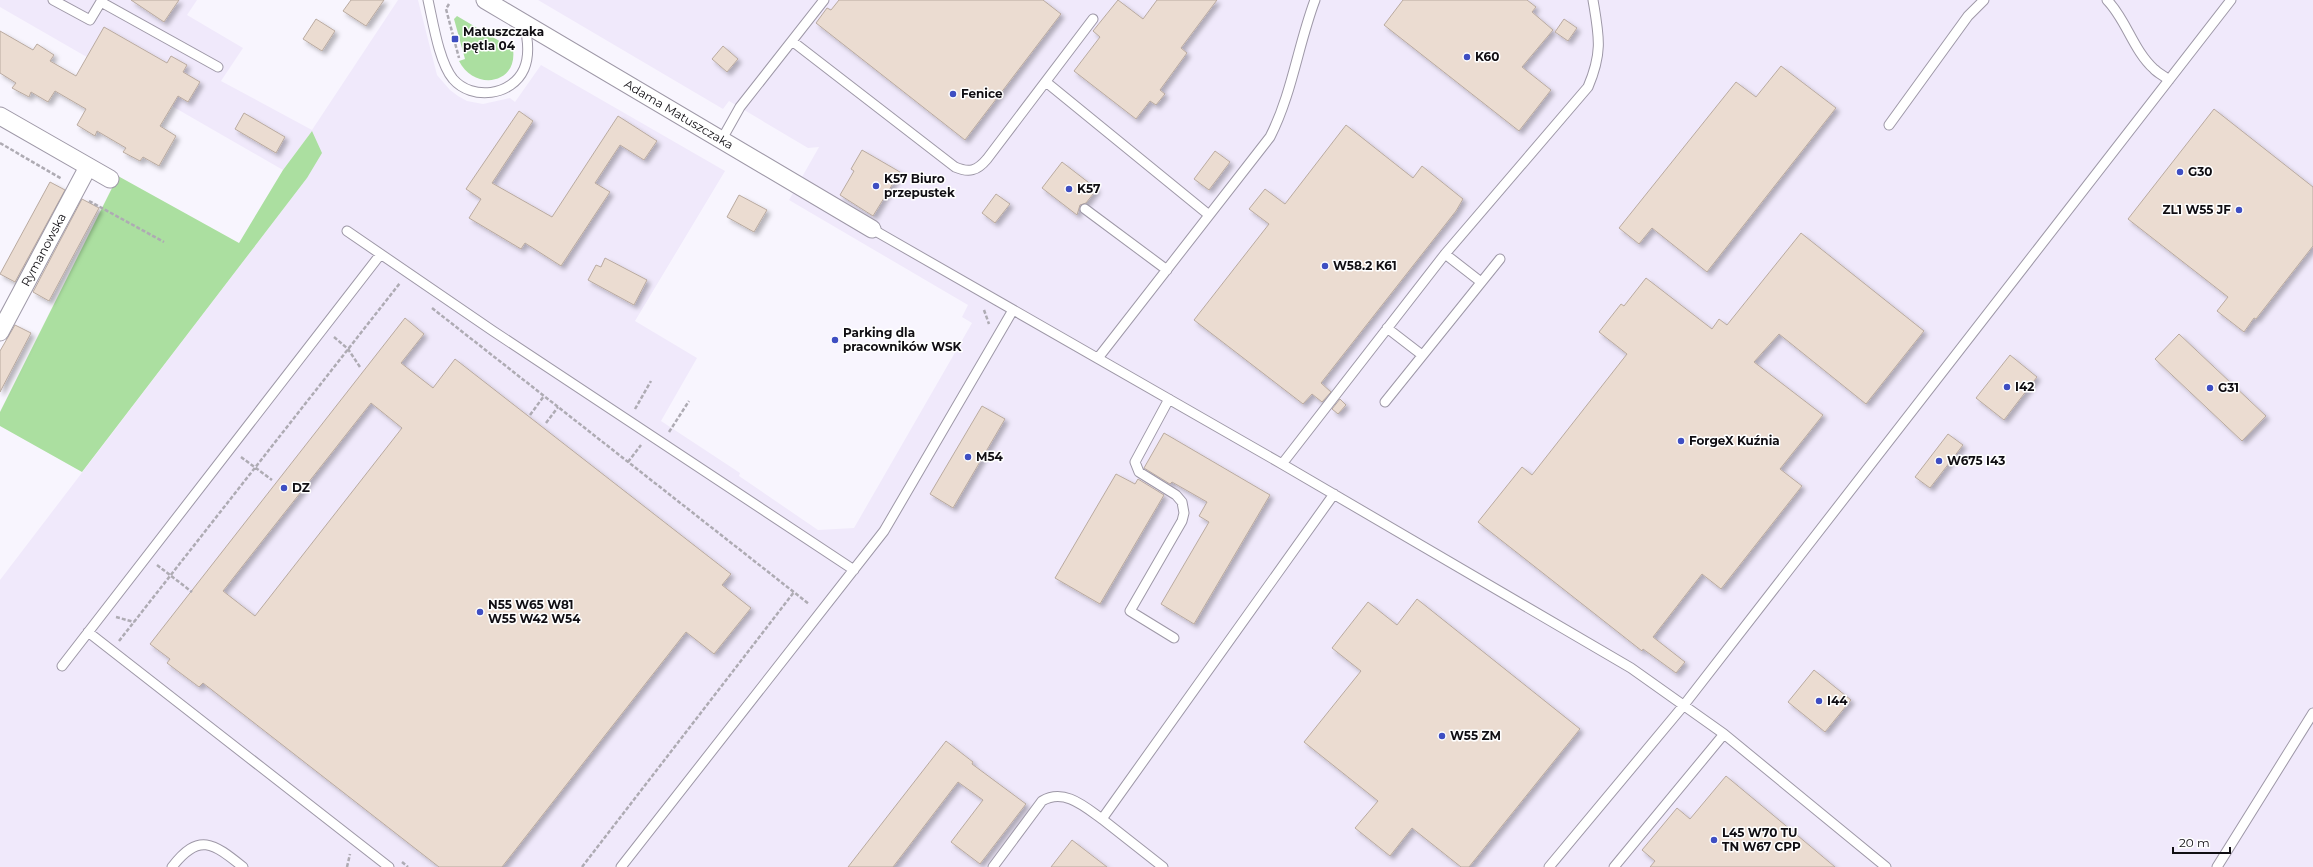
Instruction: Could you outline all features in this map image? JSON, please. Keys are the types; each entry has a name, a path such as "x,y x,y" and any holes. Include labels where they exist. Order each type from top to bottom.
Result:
{"street":[{"name":"Adama Matuszczaka","path":"485,0 872,229"},
{"path":"0,116 110,179"},
{"name":"Rymanowska","path":"0,332 88,167"}],"lane":[{"path":"53,0 90,20 102,1 218,66"},
{"path":"428,0 447,69 454,79 472,91 493,92 502,90 518,78 527,61 528,48 524,23"},
{"path":"722,139 740,108 824,0"},
{"path":"1098,358 1270,137 1276,124 1303,32 1315,0"},
{"path":"1282,464 1445,254 1588,87 1594,73 1599,50 1600,36 1593,0"},
{"path":"1889,125 1968,16 1984,0"},
{"path":"2107,0 2116,9 2133,41 2153,68 2169,80"},
{"path":"1549,867 1684,705 2231,0"},
{"path":"792,41 955,167 964,171 972,171 980,167 1093,19"},
{"path":"1046,82 1209,215"},
{"path":"1085,209 1166,270"},
{"path":"872,229 1334,494 1632,668 1724,734 1886,867"},
{"path":"347,231 380,255 854,570"},
{"path":"1445,254 1482,282"},
{"path":"62,666 380,255"},
{"path":"1385,402 1500,259"},
{"path":"621,867 884,531 1013,310"},
{"path":"1387,328 1422,355"},
{"path":"1169,399 1135,462 1139,472 1176,495 1182,502 1182,521 1130,611 1174,638"},
{"path":"1102,819 1334,494"},
{"path":"88,632 389,867"},
{"path":"2217,867 2313,713"},
{"path":"1614,867 1724,734"},
{"path":"993,867 1042,801 1050,796 1063,796 1076,801 1102,819 1163,867"},
{"path":"172,867 190,847 198,844 207,844 223,851 243,867"}],"path":[{"path":"449,4 446,9 459,58"},
{"path":"112,650 400,284 406,272"},
{"path":"395,280 406,288"},
{"path":"429,306 812,605"},
{"path":"983,307 988,320 988,328"},
{"path":"323,327 348,349 360,367"},
{"path":"634,409 651,381"},
{"path":"530,415 544,396"},
{"path":"546,424 558,407"},
{"path":"230,448 272,480"},
{"path":"146,556 192,592"},
{"path":"582,867 794,592"},
{"path":"112,616 134,622"}],"shaded area":[{"path":"0,0 197,0 187,15 243,48 221,81 312,130 398,0 418,0 437,75 450,90 458,96 467,101 483,104 510,98 515,102 541,65 725,171 635,321 697,358 661,421 740,473 739,476 818,530 854,528 972,323 962,317 968,305 789,200 819,147 808,148 729,101 723,109 538,0 2313,0 2313,867 0,867 0,580 307,178 312,131 283,170 0,7"}],"green space":[{"path":"457,16 513,49 513,61 509,70 502,77 494,80 484,80 474,77 466,71 459,61 465,59 454,19"},
{"path":"312,131 322,153 307,178 82,472 0,426 0,412 118,176 239,243 283,170"}],"building":[{"path":"131,0 179,0 164,22"},
{"path":"351,0 384,0 366,26 343,11"},
{"name":"Fenice","path":"839,0 1043,0 1061,14 965,140 816,23 827,8 831,10"},
{"path":"1118,0 1143,19 1157,0 1217,0 1181,48 1187,53 1160,90 1165,94 1156,105 1150,101 1136,119 1074,71 1100,37 1093,31"},
{"name":"K60","path":"1403,0 1527,0 1536,7 1532,12 1553,30 1522,67 1551,90 1519,131 1384,25"},
{"path":"316,19 335,31 322,51 303,39"},
{"path":"1564,19 1577,28 1568,41 1555,32"},
{"path":"104,27 167,63 171,56 187,65 183,72 200,82 188,102 178,96 160,126 176,136 159,166 143,157 140,161 123,152 126,148 97,131 95,136 77,125 86,109 55,91 48,102 31,92 29,97 12,88 16,83 0,73 0,31 33,50 37,44 54,55 50,61 76,76"},
{"path":"723,46 738,59 727,72 712,59"},
{"path":"1781,66 1836,108 1707,272 1652,228 1639,244 1619,228 1736,82 1756,97"},
{"name":"ZL1 W55 JF","path":"2214,109 2313,187 2313,246 2256,319 2254,318 2244,332 2217,311 2228,297 2128,219"},
{"path":"519,111 533,121 492,183 552,217 618,116 657,141 644,160 620,145 595,183 610,192 561,266 525,243 521,249 469,218 481,199 466,189"},
{"path":"244,113 285,137 276,153 235,129"},
{"name":"W58.2 K61","path":"1346,125 1413,178 1422,166 1463,199 1456,211 1321,383 1331,392 1322,402 1312,394 1303,404 1194,320 1269,224 1249,209 1265,189 1285,204"},
{"name":"K57 Biuro przepustek","path":"862,150 900,172 873,216 840,195 854,171 851,169"},
{"path":"1215,151 1230,162 1209,190 1194,179"},
{"name":"K57","path":"1062,162 1097,189 1086,203 1080,205 1077,215 1042,188"},
{"path":"50,182 65,190 15,282 0,274"},
{"path":"996,194 1010,204 995,223 982,213"},
{"path":"739,195 767,210 754,232 727,217"},
{"path":"82,199 99,208 49,301 33,292"},
{"name":"ForgeX Kuźnia","path":"1801,233 1924,331 1866,404 1779,334 1754,362 1823,415 1780,469 1802,486 1721,589 1702,574 1653,637 1685,662 1676,673 1643,649 1642,651 1478,522 1522,467 1532,475 1627,354 1599,332 1621,304 1624,306 1646,278 1712,329 1719,319 1727,325"},
{"path":"605,258 647,280 634,305 588,280 596,265 601,267"},
{"name":"N55 W65 W81 W55 W42 W54","path":"405,318 424,334 401,363 433,388 455,359 731,574 722,585 751,608 714,654 686,632 502,867 439,867 203,683 199,687 167,663 170,659 150,644","holes":["371,403 402,428 255,616 223,591"]},
{"path":"15,325 31,333 0,392 0,351"},
{"name":"G31","path":"2179,334 2266,416 2242,441 2155,359"},
{"name":"I42","path":"2010,355 2037,377 2004,420 1976,398"},
{"path":"1340,399 1346,405 1338,414 1332,409"},
{"name":"M54","path":"982,406 1005,419 953,508 930,494"},
{"path":"1164,433 1270,495 1194,624 1161,604 1209,522 1199,516 1207,502 1172,482 1170,484 1144,468"},
{"name":"W675 I43","path":"1948,434 1963,445 1930,488 1915,477"},
{"path":"1116,474 1135,484 1138,479 1164,495 1100,604 1055,578"},
{"name":"W55 ZM","path":"1417,599 1580,729 1469,867 1461,867 1412,828 1390,856 1355,828 1378,801 1304,742 1361,671 1332,648 1368,602 1397,625"},
{"name":"I44","path":"1814,670 1851,700 1825,732 1788,702"},
{"path":"946,741 973,762 972,764 1026,804 980,864 951,842 983,800 958,782 893,867 848,867"},
{"path":"1726,776 1835,867 1650,867 1655,861 1642,850 1677,808 1690,819"},
{"path":"1072,840 1107,867 1051,867"}],"place":[{"name":"Matuszczaka pętla 04","path":"455,39"},
{"name":"K60","path":"1467,57"},
{"name":"Fenice","path":"953,94"},
{"name":"G30","path":"2180,172"},
{"name":"K57 Biuro przepustek","path":"876,186"},
{"name":"K57","path":"1069,189"},
{"name":"ZL1 W55 JF","path":"2239,210"},
{"name":"W58.2 K61","path":"1325,266"},
{"name":"Parking dla pracowników WSK","path":"835,340"},
{"name":"I42","path":"2007,387"},
{"name":"G31","path":"2210,388"},
{"name":"ForgeX Kuźnia","path":"1681,441"},
{"name":"M54","path":"968,457"},
{"name":"W675 I43","path":"1939,461"},
{"name":"DZ","path":"284,488"},
{"name":"N55 W65 W81 W55 W42 W54","path":"480,612"},
{"name":"I44","path":"1819,701"},
{"name":"W55 ZM","path":"1442,736"},
{"name":"L45 W70 TU TN W67 CPP","path":"1714,840"}]}
